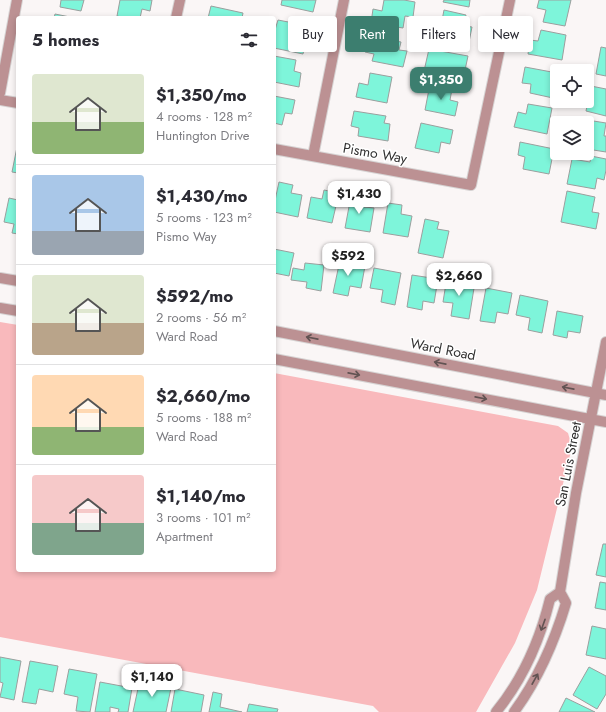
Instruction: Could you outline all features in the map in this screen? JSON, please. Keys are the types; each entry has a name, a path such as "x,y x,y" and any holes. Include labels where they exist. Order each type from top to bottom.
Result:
{"street":[{"path":"0,93 17,0"},
{"path":"176,16 180,0"},
{"path":"313,156 344,0"},
{"name":"Pismo Way","path":"276,149 471,185 510,0"},
{"path":"0,100 16,103"},
{"path":"0,278 16,281"},
{"path":"0,308 16,311"},
{"name":"Ward Road","path":"276,331 601,394"},
{"name":"San Luis Street","path":"514,712 534,682 549,652 566,603 560,592 576,492 591,419 601,394 606,342"},
{"path":"276,359 606,422"},
{"path":"496,712 511,693 535,647 550,599 560,592"}],"shaded area":[{"path":"0,322 16,325 16,572 276,572 276,373 558,426 568,433 572,447 537,590 515,643 476,712 379,712 373,706 0,637"}],"building":[{"path":"61,0 84,0 81,11 60,7"},
{"path":"120,0 152,0 150,11 142,9 140,16 117,16"},
{"path":"282,0 316,0 313,12 281,5"},
{"path":"384,0 404,0 415,2 413,16 405,16 403,28 399,27 399,16 372,16 373,9 382,11"},
{"path":"444,0 470,0 469,7 443,2"},
{"path":"539,0 571,0 565,26 543,22 546,10 537,8"},
{"path":"211,6 243,13 242,16 208,16"},
{"path":"444,10 466,15 466,16 443,16"},
{"path":"55,14 65,16 54,16"},
{"path":"278,20 288,22 288,51 276,48 276,26"},
{"path":"470,27 472,27 470,37"},
{"path":"541,30 566,35 562,60 528,54 528,52 533,52 533,40 538,41"},
{"path":"601,47 606,48 606,76 596,74"},
{"path":"407,51 403,67 372,61 374,54 365,52"},
{"path":"293,52 303,52 303,54"},
{"path":"428,52 446,52 468,56 465,70 456,68 454,77 424,71"},
{"path":"276,56 296,60 294,71 301,73 299,87 276,82"},
{"path":"525,67 550,72 550,97 530,93 531,84 522,83"},
{"path":"370,73 392,77 387,103 356,97 359,83 368,85"},
{"path":"430,84 452,89 450,100 458,102 455,116 425,110"},
{"path":"594,87 606,89 606,116 586,111 587,108 594,108"},
{"path":"276,96 295,100 292,114 285,113 282,125 276,124"},
{"path":"528,104 552,108 547,134 514,127 518,112 526,114"},
{"path":"354,111 386,116 384,123 390,124 388,141 358,136 359,128 351,126"},
{"path":"594,121 606,123 604,136 606,136 606,152 594,150"},
{"path":"421,123 453,130 450,144 441,142 439,153 415,148"},
{"path":"520,142 550,148 550,160 552,160 549,174 523,169 525,157 518,155"},
{"path":"16,152 16,173 12,172"},
{"path":"594,157 606,159 604,180 597,178 595,189 567,184 572,160 590,162 590,160 594,160"},
{"path":"279,182 293,185 291,193 302,195 298,217 276,212 276,196"},
{"path":"324,190 339,193 332,223 307,218 311,197 322,199"},
{"path":"567,191 595,197 592,212 599,213 596,229 561,222"},
{"path":"351,196 365,198 364,207 374,208 370,232 345,228"},
{"path":"9,198 16,200 16,234 12,233 14,224 4,222"},
{"path":"388,203 402,205 401,214 412,216 408,237 383,233"},
{"path":"425,219 439,222 437,229 449,231 443,258 418,253"},
{"path":"276,249 294,253 289,276 276,273"},
{"path":"340,260 365,266 361,288 350,286 348,296 333,293"},
{"path":"305,263 324,265 321,291 306,288 307,282 291,280 293,268 304,270"},
{"path":"374,268 401,273 395,305 381,302 383,290 370,288"},
{"path":"412,275 438,279 434,303 423,301 422,310 407,307"},
{"path":"447,277 475,282 469,319 451,316 453,303 443,302"},
{"path":"486,288 512,293 508,314 497,312 495,323 480,321"},
{"path":"520,295 548,301 542,333 528,330 530,318 516,315"},
{"path":"557,311 583,316 580,333 568,331 567,338 553,335"},
{"path":"603,544 606,544 606,577 596,575"},
{"path":"600,582 606,583 606,610 595,608"},
{"path":"592,626 606,629 606,659 586,655"},
{"path":"0,657 21,661 14,700 0,697 3,683 0,682"},
{"path":"30,661 58,666 53,692 39,689 36,704 22,702"},
{"path":"589,667 606,676 606,694 597,709 573,695"},
{"path":"69,669 97,674 90,712 76,711 78,697 64,694"},
{"path":"140,679 151,682 151,684 171,688 166,712 133,712"},
{"path":"100,682 132,688 128,712 118,712 119,709 110,707 110,712 95,712"},
{"path":"175,689 204,695 201,712 171,712"},
{"path":"213,692 222,694 220,707 242,712 209,712"},
{"path":"566,698 595,712 559,712"},
{"path":"249,704 278,709 277,712 247,712"}]}
